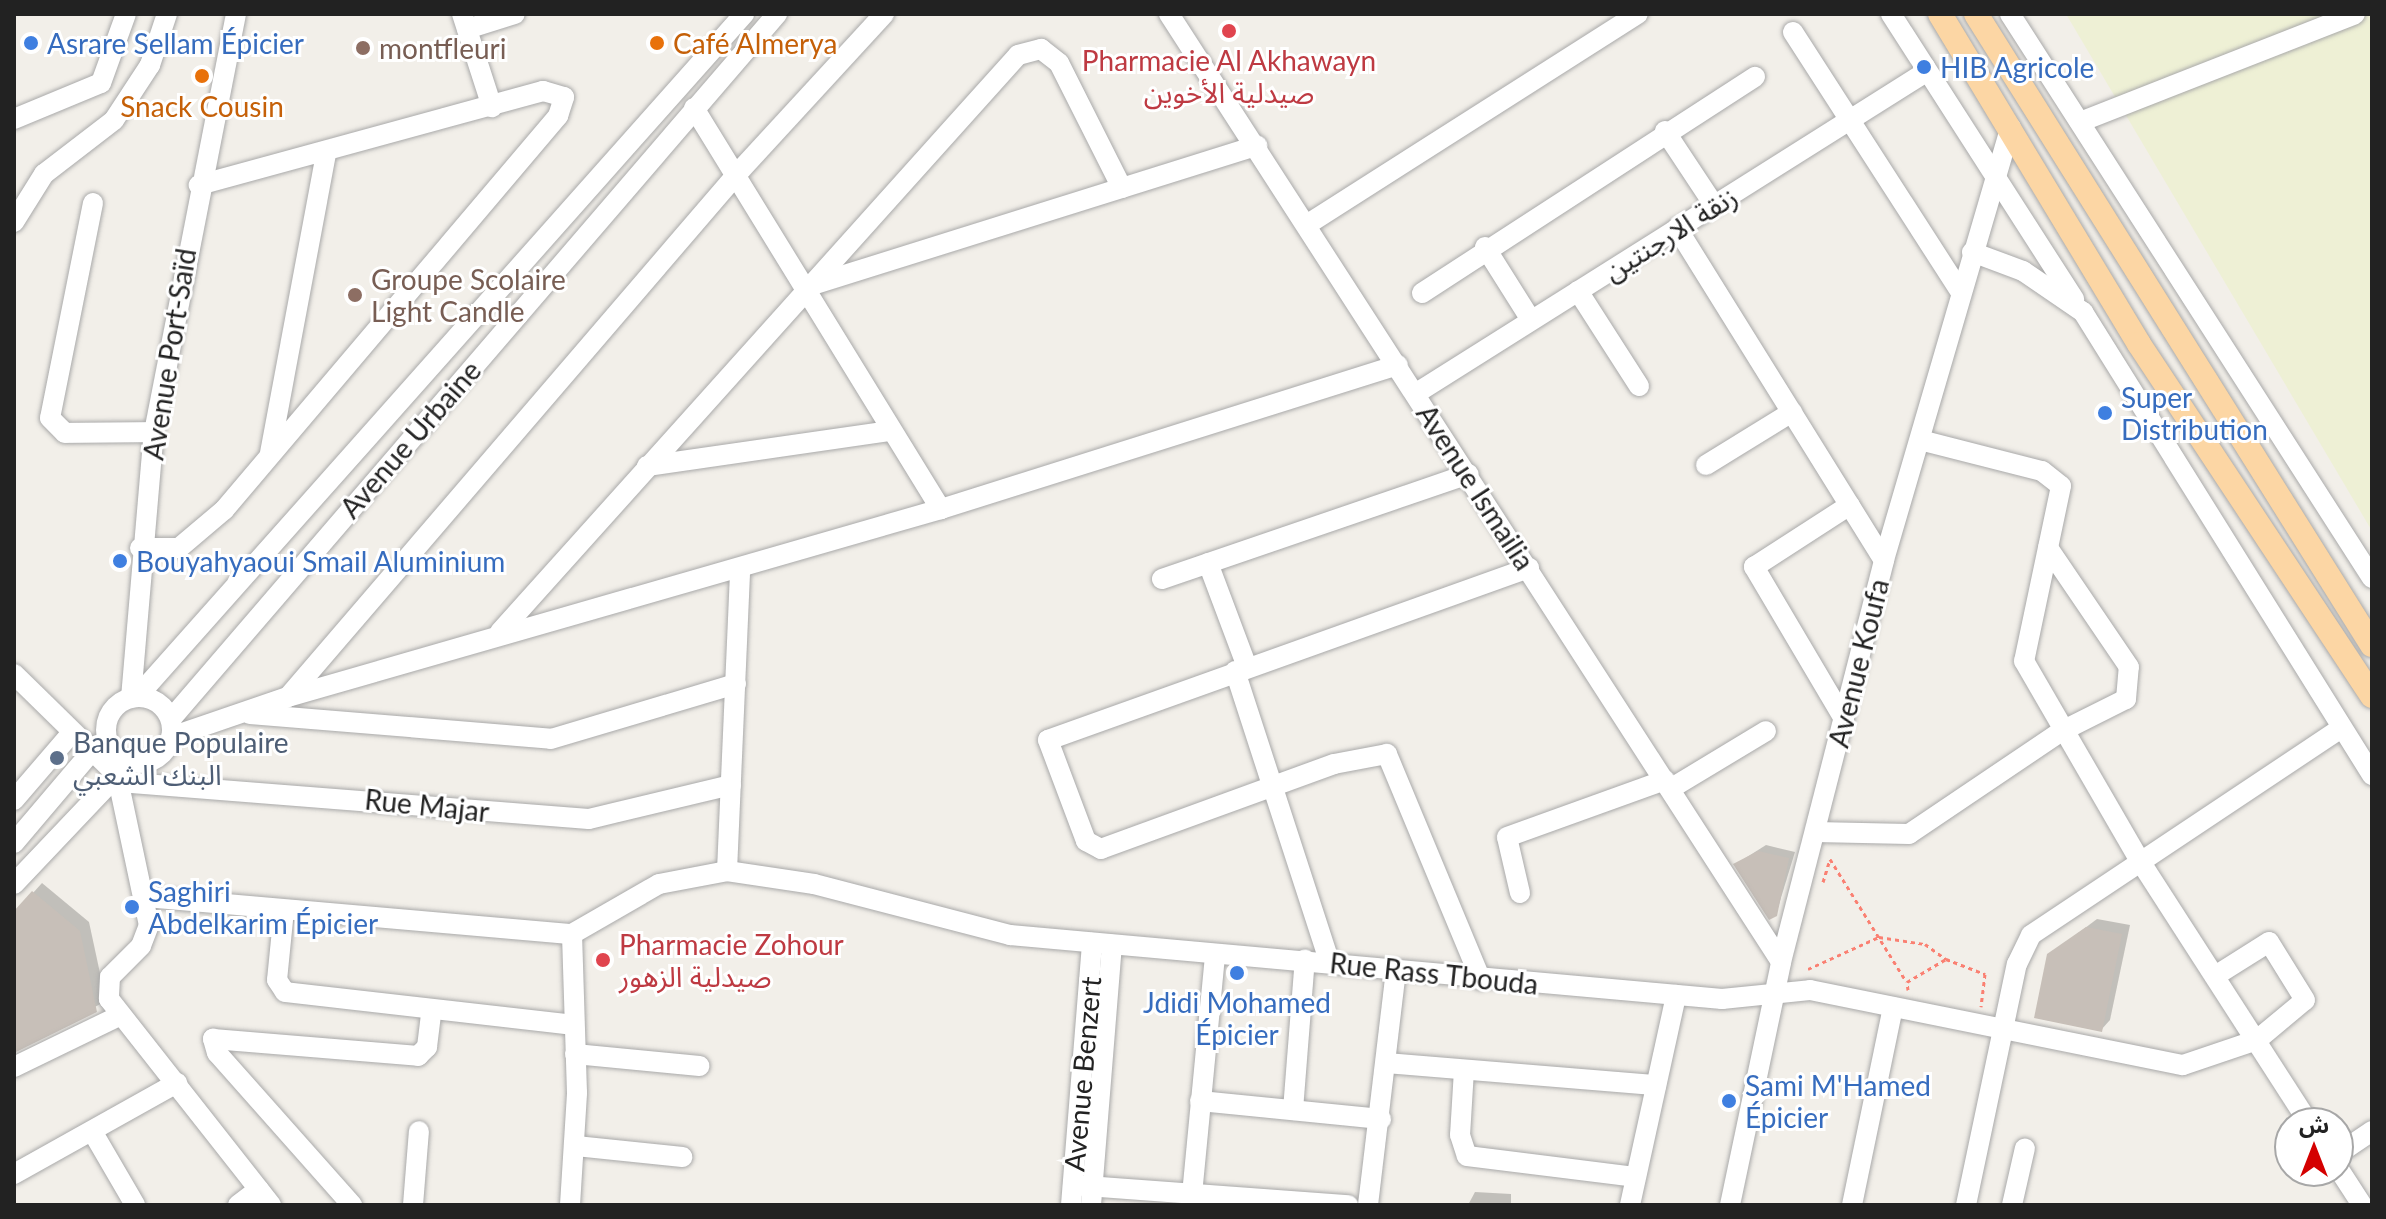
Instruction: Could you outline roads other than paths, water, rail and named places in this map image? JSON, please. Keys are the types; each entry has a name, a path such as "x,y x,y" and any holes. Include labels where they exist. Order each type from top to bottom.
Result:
{"main road":[{"path":"1940,14 2011,127 2139,344 2372,696"},
{"path":"1976,14 2372,645"}],"street":[{"path":"14,119 101,83 126,14"},
{"path":"14,222 44,174 114,120 150,65 167,14"},
{"name":"Avenue Port-Saïd","path":"134,697 140,548 154,432 199,185 236,14"},
{"path":"492,107 464,22 515,14"},
{"name":"Avenue Urbaine","path":"134,697 265,561 744,14"},
{"name":"Avenue Urbaine","path":"171,728 694,108 777,14"},
{"path":"288,697 736,175 884,14"},
{"name":"Avenue Ismailia","path":"1169,14 1308,224 1667,784 1791,963"},
{"path":"1308,224 1638,14"},
{"path":"1891,14 1993,178 2083,312 2372,775"},
{"path":"2010,14 2372,578"},
{"path":"2080,122 2355,14"},
{"path":"1793,32 1961,293"},
{"path":"500,632 958,114 1030,50 1059,63 1122,188"},
{"name":"زنقة الارجنتين","path":"1415,394 1926,72"},
{"path":"1422,293 1485,247 1755,77"},
{"path":"140,548 167,551 190,540 270,454 558,116 564,97 550,90 326,154 199,185"},
{"path":"694,108 941,509"},
{"name":"Avenue Koufa","path":"1730,1205 1791,986 1791,963 1815,832 1884,560 1993,178 2011,127"},
{"path":"1665,131 1714,205"},
{"path":"805,287 1257,146"},
{"path":"270,454 326,154"},
{"path":"93,203 50,418 57,430 82,435 154,432"},
{"path":"1677,228 1884,560"},
{"path":"1485,247 1531,320"},
{"path":"1972,252 2023,271 2083,312"},
{"path":"1578,291 1639,386"},
{"path":"171,728 244,714 288,697 500,632 740,569 1398,365"},
{"path":"1706,465 1792,412"},
{"path":"647,466 891,431"},
{"path":"1920,440 2055,477 2061,497 2022,646 2060,732 2299,1107"},
{"path":"1162,579 1468,474"},
{"path":"1844,719 1754,567 1850,505"},
{"path":"1815,832 1909,834 2060,732 2126,699 2129,667 2048,548"},
{"path":"1208,563 1329,961"},
{"path":"1481,980 1394,760 1378,752 1101,849 1086,841 1048,746 1058,731 1529,568"},
{"path":"727,871 740,569"},
{"path":"14,674 69,736 90,754 122,773"},
{"path":"244,714 551,739 736,684"},
{"path":"14,843 90,754 106,732 115,707 134,697 157,702 171,728"},
{"path":"14,884 122,773 156,758 171,728"},
{"path":"1966,1205 2004,1033 2031,935 2341,728"},
{"path":"1520,893 1507,837 1667,784 1766,731"},
{"path":"106,732 122,773 146,897 147,936 107,985 121,1015 268,1201"},
{"path":"14,800 69,736"},
{"name":"Rue Majar","path":"122,773 589,819 731,785"},
{"name":"Rue Rass Tbouda","path":"572,934 659,884 727,871 814,884 1010,935 1329,961 1481,980 1741,1000 1791,986"},
{"path":"146,897 572,934 576,1146 570,1205"},
{"path":"284,910 280,989 573,1025"},
{"name":"Avenue Benzert","path":"1082,1195 1102,944"},
{"path":"1791,986 1894,1001 2004,1033 2183,1065 2257,1040 2305,1000 2280,949 2262,944 2215,976"},
{"path":"1192,1200 1215,954"},
{"path":"1293,1110 1305,959"},
{"path":"1368,1205 1381,1119 1396,971"},
{"path":"1630,1205 1676,995"},
{"path":"1852,1205 1894,1001"},
{"path":"352,1205 217,1053 213,1039 418,1056 427,1047 432,1009"},
{"path":"14,1067 121,1015"},
{"path":"575,1054 699,1066"},
{"path":"1387,1063 1656,1085"},
{"path":"1464,1070 1460,1135 1467,1156 1635,1177"},
{"path":"14,1174 177,1083"},
{"path":"1200,1101 1381,1119"},
{"path":"92,1131 135,1205"},
{"path":"413,1205 419,1131"},
{"path":"2354,1143 2372,1131"},
{"path":"576,1146 682,1157"},
{"path":"2012,1205 2025,1148"},
{"path":"2350,1187 2362,1205"},
{"path":"1082,1195 1348,1205"},
{"path":"238,1205 268,1201"}],"place":[{"name":"Pharmacie Al Akhawayn صيدلية الأخوين","path":"1229,31"},
{"name":"Asrare Sellam Épicier","path":"31,43"},
{"name":"Café Almerya","path":"657,43"},
{"name":"montfleuri","path":"363,48"},
{"name":"HIB Agricole","path":"1924,67"},
{"name":"Snack Cousin","path":"202,76"},
{"name":"Groupe Scolaire Light Candle","path":"355,295"},
{"name":"Super Distribution","path":"2105,413"},
{"name":"Bouyahyaoui Smail Aluminium","path":"120,561"},
{"name":"Banque Populaire البنك الشعبي","path":"57,758"},
{"name":"Saghiri Abdelkarim Épicier","path":"132,907"},
{"name":"Pharmacie Zohour صيدلية الزهور","path":"603,960"},
{"name":"Jdidi Mohamed Épicier","path":"1237,973"},
{"name":"Sami M'Hamed Épicier","path":"1729,1101"}]}
